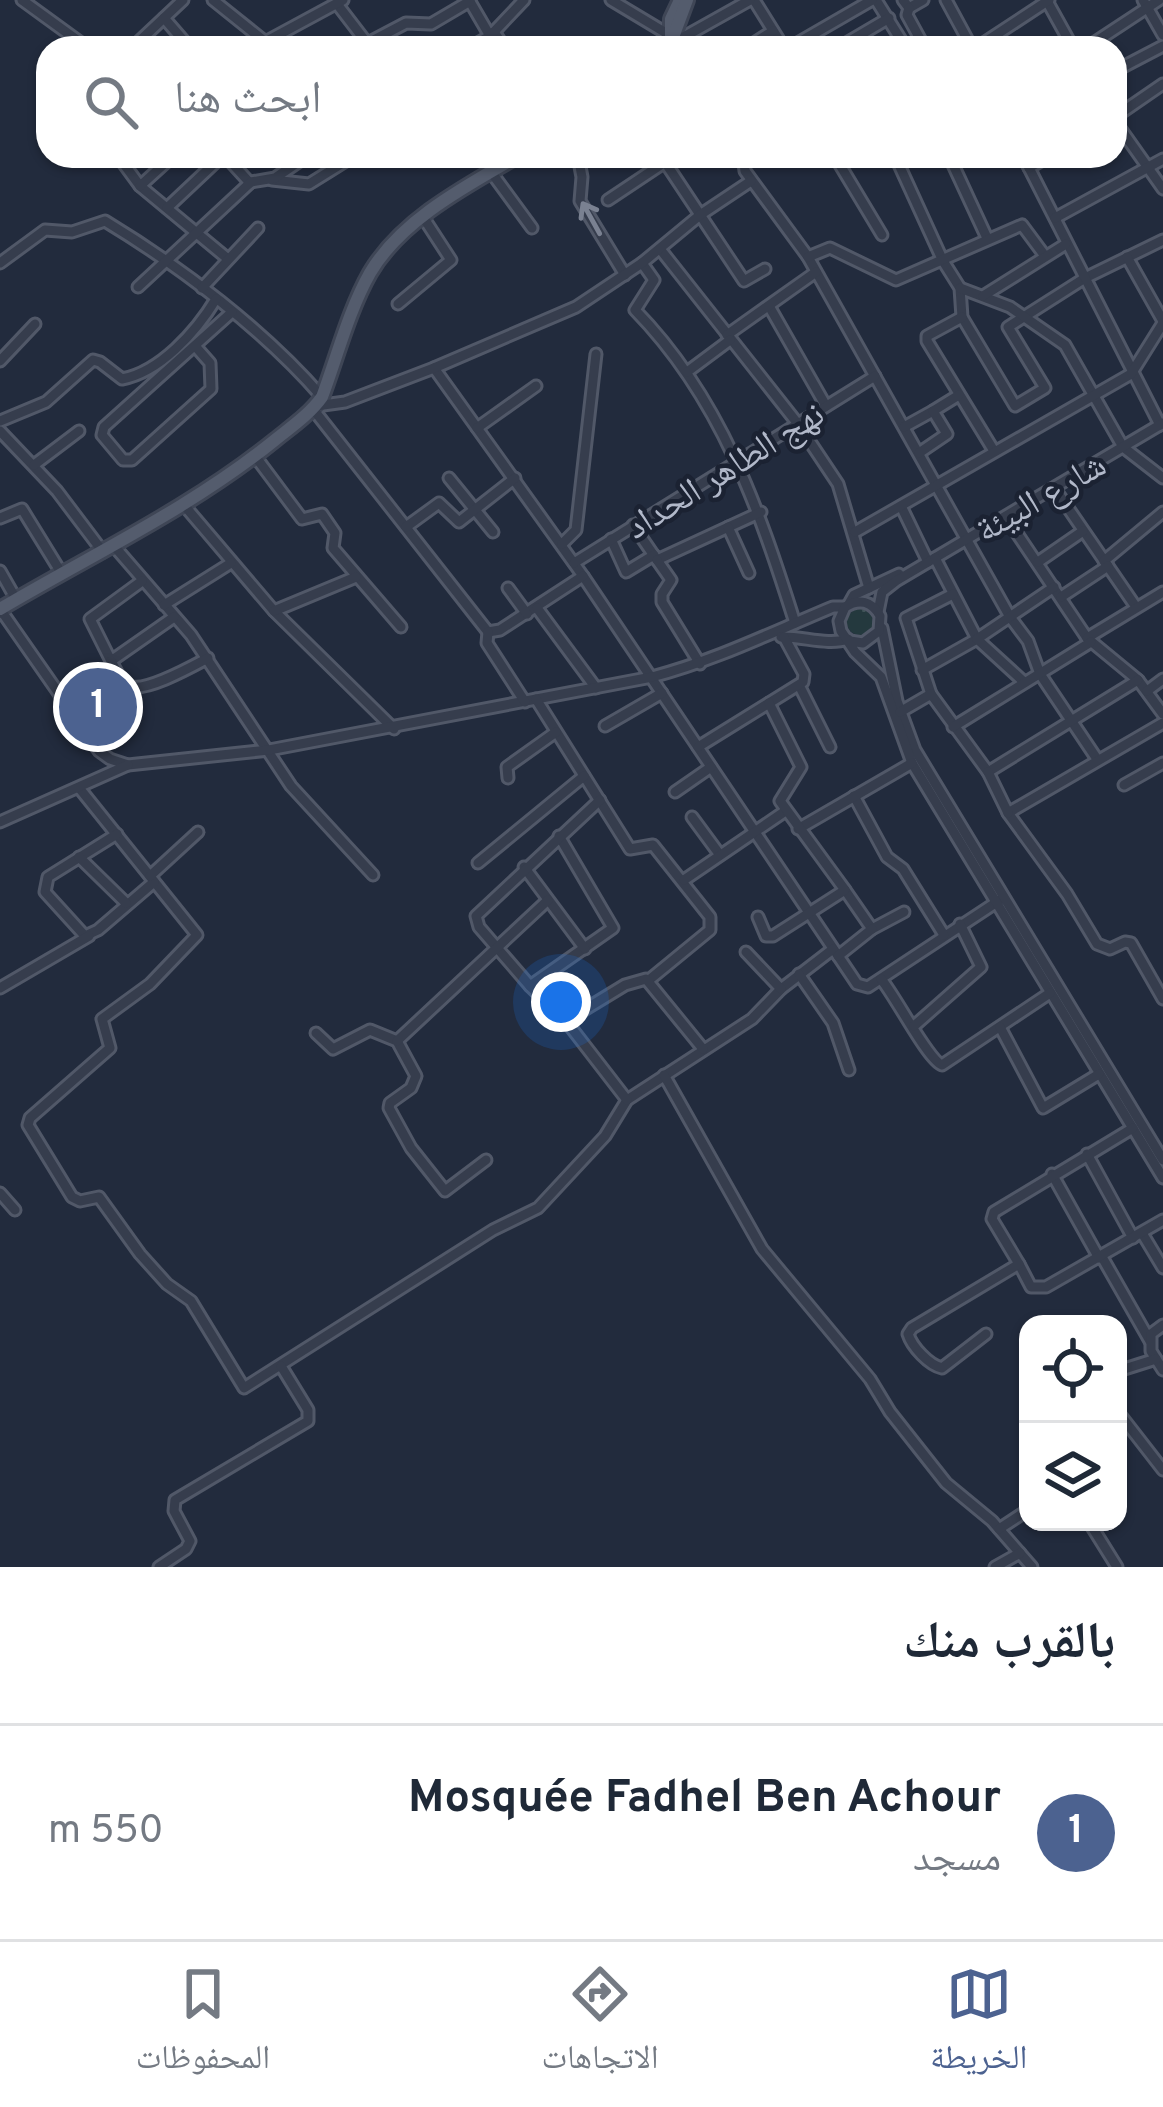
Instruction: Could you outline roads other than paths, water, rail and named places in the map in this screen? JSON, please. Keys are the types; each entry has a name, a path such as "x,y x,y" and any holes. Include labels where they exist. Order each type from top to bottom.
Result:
{"main road":[{"path":"675,36 678,5"},
{"path":"0,609 183,504 255,456 317,404 372,270 390,246 498,168"}],"street":[{"path":"22,0 72,36"},
{"path":"145,36 183,0"},
{"path":"213,0 260,36"},
{"path":"489,36 523,0"},
{"path":"611,0 669,36"},
{"path":"683,36 752,0 777,36"},
{"path":"808,36 874,0 900,36"},
{"path":"918,36 906,4 923,0"},
{"path":"946,0 967,36"},
{"path":"1102,36 1145,4 1159,0"},
{"path":"386,36 409,22 431,24 469,1 492,34"},
{"path":"993,36 1048,1 1067,36"},
{"path":"278,36 333,3 361,36"},
{"path":"1145,4 1163,34"},
{"path":"164,18 180,36"},
{"path":"859,36 890,18"},
{"path":"765,36 773,31"},
{"path":"1127,65 1163,46"},
{"path":"1127,110 1163,84"},
{"path":"1127,136 1163,189"},
{"path":"1055,218 1163,159"},
{"path":"127,168 140,186 228,259"},
{"path":"140,186 160,168"},
{"path":"167,208 211,168"},
{"path":"236,168 250,183"},
{"path":"272,179 289,168"},
{"path":"138,287 250,183 272,179 310,184 335,168"},
{"path":"580,168 580,201 625,275"},
{"path":"608,200 651,168"},
{"path":"669,168 744,281 765,269"},
{"path":"747,168 751,181 808,257 1010,617 1028,640 1040,674 1097,759"},
{"path":"842,168 882,236"},
{"path":"900,168 960,288 962,316 1013,404 1019,406 1046,388 1007,329 1021,315 1085,278 1163,239"},
{"path":"955,168 987,238"},
{"path":"1029,168 1131,374 1161,424"},
{"path":"491,172 532,228"},
{"path":"317,404 345,402 576,307 751,181"},
{"path":"398,304 451,260 424,217"},
{"path":"0,263 45,230 76,231 102,221 202,288 278,350 488,632 487,643 556,732 630,849 653,845 684,880 708,913 710,930 649,980 626,985 566,1021"},
{"path":"808,257 830,248 894,280 1022,225 1045,256"},
{"path":"202,288 258,228"},
{"path":"983,296 1066,244"},
{"path":"660,249 798,424 843,493 869,588"},
{"path":"855,532 1131,374 1163,322 1127,256"},
{"path":"642,263 654,280 635,310 687,373 736,461 761,512 795,623"},
{"path":"687,373 816,272"},
{"path":"960,288 1021,315 1065,345 1123,447 1163,478"},
{"path":"0,421 46,402 93,360 122,380 133,377 194,330 215,299"},
{"path":"769,306 826,406"},
{"path":"195,346 212,370 208,393 132,460 123,460 102,430 232,312"},
{"path":"962,316 927,338 994,451"},
{"path":"0,361 35,324"},
{"path":"562,544 574,534 576,525 596,354"},
{"path":"434,368 584,575 860,986 881,979 996,896"},
{"name":"نهج الطاهر الحداد","path":"574,562 875,376"},
{"path":"477,428 536,386"},
{"path":"904,427 959,394"},
{"path":"920,453 947,434 933,411"},
{"name":"شارع البيئة","path":"916,569 1161,424"},
{"path":"0,431 175,616 297,794 373,875"},
{"path":"34,465 79,431"},
{"path":"255,456 302,518 322,514 335,533 332,547 400,627"},
{"path":"449,478 493,532"},
{"path":"406,527 436,503 458,522 515,478"},
{"path":"1055,489 1136,607"},
{"path":"183,504 274,611 394,729"},
{"path":"901,506 977,639 1024,682"},
{"path":"0,518 22,508 62,574"},
{"path":"611,539 626,572 761,512"},
{"path":"922,670 1106,563 1163,512"},
{"path":"1006,518 1089,640 1138,680 1163,719 1008,812"},
{"path":"633,525 671,580 662,602 700,664"},
{"path":"728,526 749,573"},
{"path":"1038,562 1083,531"},
{"path":"164,605 231,563"},
{"path":"770,638 818,638 834,643 870,640 882,592 916,569"},
{"path":"916,569 854,595 838,621 857,654 881,677 912,763 1163,1160"},
{"path":"0,572 16,599"},
{"path":"488,632 532,611 584,575"},
{"path":"274,611 356,577"},
{"path":"142,581 90,619 124,682 135,687 208,658"},
{"path":"508,589 596,688"},
{"path":"953,727 1163,592"},
{"path":"953,593 906,618 931,694 988,772 1008,812 1097,944 1110,949 1131,943 1163,999"},
{"path":"0,822 128,765 269,750 652,677 770,638 833,607 866,602 879,618 900,712 920,759 1051,993 1163,1178"},
{"path":"0,609 99,751 128,765"},
{"path":"111,661 175,616"},
{"path":"698,747 805,680 784,637"},
{"path":"1148,691 1163,679"},
{"path":"988,772 1138,680"},
{"path":"799,685 830,747"},
{"path":"605,726 662,693"},
{"path":"900,712 931,694"},
{"path":"769,704 801,767 780,796 784,812 826,860 872,929"},
{"path":"508,778 507,767 556,732"},
{"path":"798,829 912,763"},
{"path":"1124,785 1163,763"},
{"path":"675,792 711,766"},
{"path":"478,862 584,776"},
{"path":"80,789 195,929 196,938 156,979 102,1019 110,1048 30,1118 28,1125 74,1199 99,1197 140,1254 167,1284 187,1296 242,1387 493,1230 538,1208 605,1136 627,1100 752,1018 799,974 904,912"},
{"path":"854,796 887,857 903,868 944,935"},
{"path":"600,800 524,866 476,916 479,927 566,1021 627,1100"},
{"path":"684,880 784,812"},
{"path":"692,817 720,855"},
{"path":"0,988 88,936 198,832"},
{"path":"88,936 76,931 44,887 48,878 117,834"},
{"path":"530,986 613,926 559,836"},
{"path":"79,857 126,903"},
{"path":"524,866 585,949"},
{"path":"758,917 769,938 845,890"},
{"path":"397,1041 548,900"},
{"path":"914,1026 981,968 960,924"},
{"path":"746,952 781,989"},
{"path":"799,974 833,1022 849,1070"},
{"path":"881,979 930,1058 943,1065 1051,993"},
{"path":"649,980 703,1049"},
{"path":"1000,1027 1043,1108 1099,1074"},
{"path":"316,1033 333,1049 370,1030 397,1041 416,1076 411,1088 389,1107 424,1166 445,1191 487,1160"},
{"path":"664,1075 762,1249 870,1379 946,1484 999,1529 1032,1567"},
{"path":"1132,1128 1052,1174 994,1212 992,1219 1031,1287 1039,1288 1163,1220"},
{"path":"1087,1154 1163,1268"},
{"path":"1052,1174 1163,1370"},
{"path":"0,1193 15,1210"},
{"path":"986,1334 942,1368 935,1367 908,1334 1019,1264"},
{"path":"1150,1341 1151,1334 1163,1325"},
{"path":"1127,1368 1156,1359"},
{"path":"160,1567 190,1541 173,1508 176,1499 308,1421 308,1410 281,1366"},
{"path":"1127,1423 1163,1469"},
{"path":"999,1529 1019,1516"},
{"path":"1095,1531 1117,1567"},
{"path":"995,1567 1020,1553"}],"place":[{"name":"Mosquée Fadhel Ben Achour","path":"98,707"}]}
